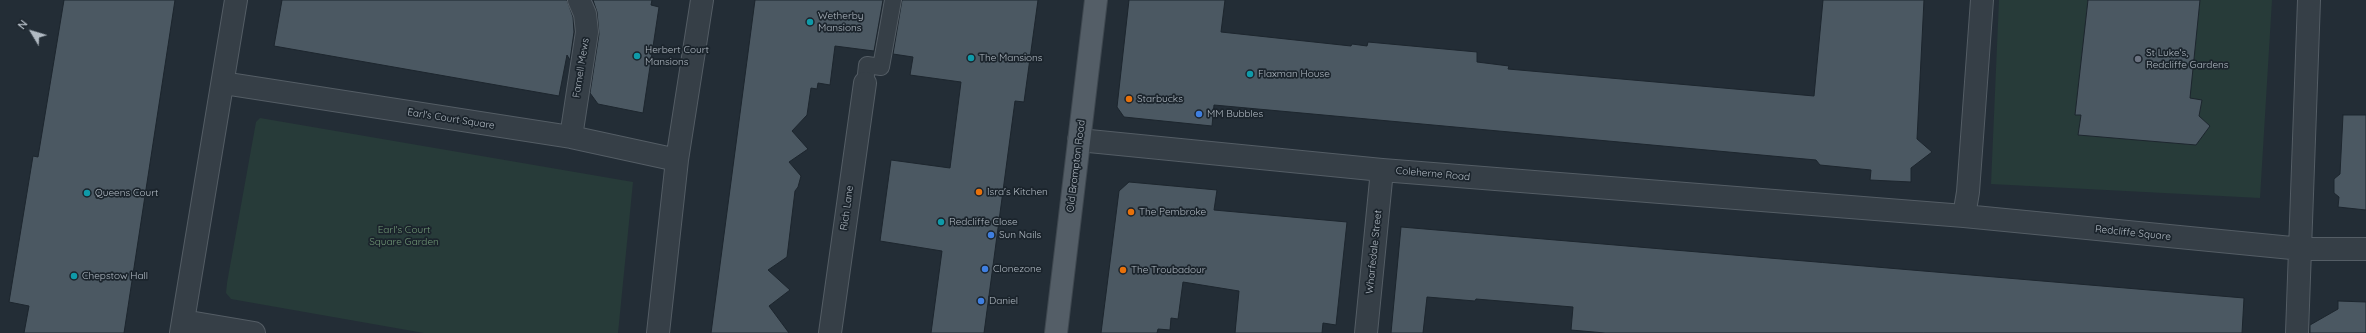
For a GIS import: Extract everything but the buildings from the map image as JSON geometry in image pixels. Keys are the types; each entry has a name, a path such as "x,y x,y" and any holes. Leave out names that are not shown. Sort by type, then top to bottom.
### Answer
{"main road":[{"name":"Old Brompton Road","path":"1056,333 1096,0"}],"street":[{"path":"236,0 182,327 254,333"},
{"name":"Farnell Mews","path":"571,137 587,32 585,14 579,0"},
{"path":"658,333 677,160 702,0"},
{"path":"1964,216 1968,192 1982,0"},
{"path":"2297,333 2302,250 2309,0"},
{"name":"Earl's Court Square","path":"223,83 571,137 677,160"},
{"name":"Rich Lane","path":"830,333 865,83"},
{"name":"Coleherne Road","path":"1079,140 1382,170 1788,203"},
{"name":"Wharfedale Street","path":"1366,333 1382,170"},
{"name":"Redcliffe Square","path":"1788,203 1964,216 2302,250 2366,249"}],"lane":[{"path":"865,83 867,65 881,67 893,0"}],"green space":[{"path":"1999,0 2272,0 2260,198 1991,184"},
{"name":"Earl's Court Square Garden","path":"260,118 633,182 618,333 424,333 231,299 226,293 227,283 256,122"}],"place":[{"name":"Wetherby Mansions","path":"810,22"},
{"name":"Herbert Court Mansions","path":"637,56"},
{"name":"The Mansions","path":"971,58"},
{"name":"St Luke's, Redcliffe Gardens","path":"2138,59"},
{"name":"Flaxman House","path":"1250,74"},
{"name":"Starbucks","path":"1129,99"},
{"name":"MM Bubbles","path":"1199,114"},
{"name":"Isra's Kitchen","path":"979,192"},
{"name":"Queens Court","path":"87,193"},
{"name":"The Pembroke","path":"1131,212"},
{"name":"Redcliffe Close","path":"941,222"},
{"name":"Sun Nails","path":"991,235"},
{"name":"Clonezone","path":"985,269"},
{"name":"The Troubadour","path":"1123,270"},
{"name":"Chepstow Hall","path":"74,276"},
{"name":"Daniel","path":"981,301"}]}
